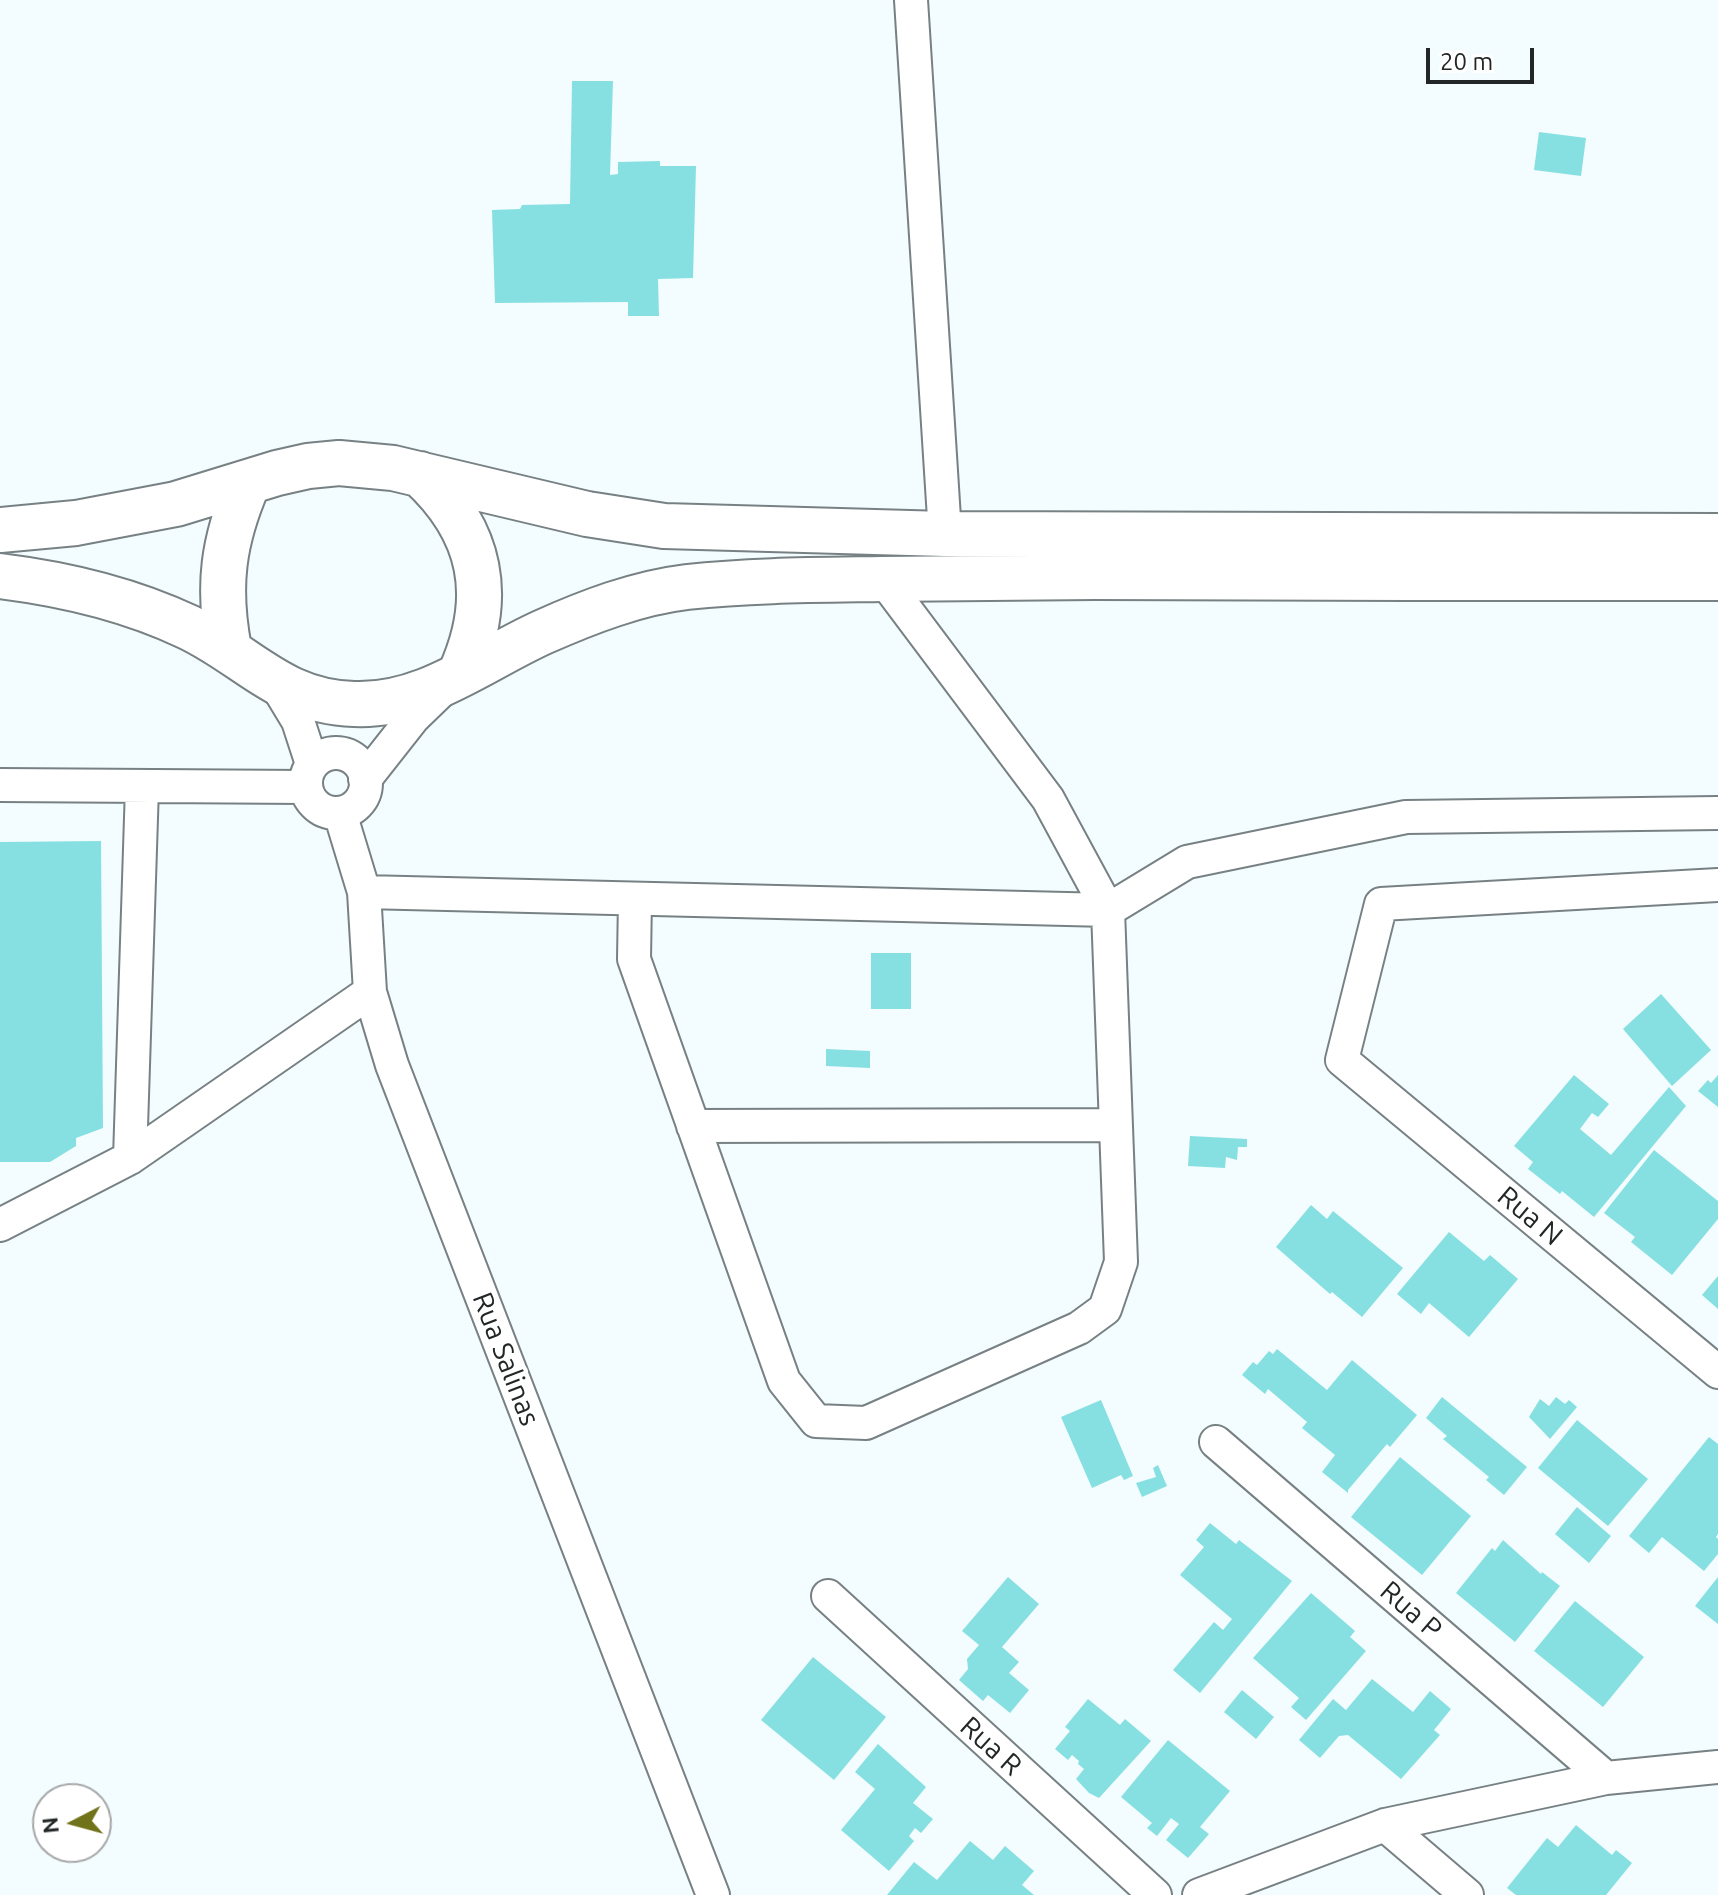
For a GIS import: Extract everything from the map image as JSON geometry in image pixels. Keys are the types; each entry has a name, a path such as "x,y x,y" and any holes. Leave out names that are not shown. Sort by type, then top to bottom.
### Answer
{"main road":[{"path":"0,530 76,523 176,504 308,466 339,463 380,466 587,514 664,526 945,534 1718,536"},
{"path":"420,474 457,515 477,566 480,594 478,621 472,648 460,674"},
{"path":"229,649 223,610 223,570 227,540 248,483"},
{"path":"0,576 46,582 112,598 186,626 229,649 275,683 301,695 329,702 357,704 384,703 437,687 543,632 624,600 678,588 742,581 1718,578"}],"street":[{"path":"911,0 945,534"},
{"path":"635,899 634,959 784,1381 816,1421 866,1423 1079,1328 1105,1309 1121,1262 1108,910 1048,799 883,579"},
{"path":"365,779 413,718 460,674"},
{"path":"275,683 298,721 309,775 310,798 328,812 340,813 360,801 365,790 362,768 354,759 343,754 332,753 321,757 309,775"},
{"path":"0,785 142,787 309,775"},
{"path":"130,1158 142,787"},
{"name":"Rua Salinas","path":"340,813 364,892 370,992 392,1065 713,1895"},
{"path":"364,892 1108,910 1187,862 1406,817 1718,813"},
{"name":"Rua N","path":"1718,885 1381,904 1342,1060 1718,1372"},
{"path":"0,1225 130,1158 370,992"},
{"path":"693,1126 1116,1125"},
{"name":"Rua P","path":"1216,1442 1606,1778"},
{"name":"Rua R","path":"828,1596 1155,1895"},
{"path":"1199,1895 1385,1825 1606,1778 1718,1767"},
{"path":"1385,1825 1467,1895"}],"building":[{"path":"572,81 613,81 610,175 618,174 618,162 660,161 660,166 696,166 693,278 658,279 659,316 628,316 628,302 495,303 492,210 520,209 522,205 570,204"},
{"path":"1539,132 1586,138 1581,176 1534,170"},
{"path":"101,841 103,1128 76,1138 76,1146 50,1162 0,1162 0,842"},
{"path":"871,953 911,953 911,1009 871,1009"},
{"path":"1661,994 1711,1050 1672,1086 1623,1029"},
{"path":"826,1049 870,1051 870,1068 826,1066"},
{"path":"1574,1075 1609,1104 1598,1117 1592,1113 1580,1129 1611,1155 1669,1087 1686,1106 1594,1217 1528,1169 1533,1162 1514,1146"},
{"path":"1718,1075 1718,1107 1698,1091"},
{"path":"1190,1136 1247,1139 1247,1147 1238,1147 1237,1160 1226,1157 1225,1168 1188,1166"},
{"path":"1654,1150 1718,1201 1718,1219 1672,1275 1631,1242 1635,1237 1604,1213"},
{"path":"1311,1205 1327,1219 1333,1211 1403,1268 1362,1317 1276,1247"},
{"path":"1449,1232 1484,1261 1490,1255 1518,1279 1469,1337 1429,1303 1421,1314 1397,1294"},
{"path":"1718,1276 1718,1309 1702,1295"},
{"path":"1277,1349 1327,1390 1352,1360 1417,1415 1390,1447 1387,1444 1348,1493 1322,1472 1335,1455 1302,1428 1307,1422 1268,1389 1265,1394 1242,1375 1253,1362 1257,1365 1269,1351 1273,1354"},
{"path":"1442,1397 1527,1467 1504,1495 1486,1480 1489,1477 1443,1439 1447,1436 1426,1418"},
{"path":"1556,1397 1565,1404 1569,1400 1577,1407 1550,1439 1529,1417 1540,1399 1549,1406"},
{"path":"1101,1400 1133,1476 1124,1480 1121,1475 1092,1488 1061,1417"},
{"path":"1577,1420 1648,1479 1608,1526 1538,1468"},
{"path":"1709,1437 1718,1444 1718,1554 1704,1571 1662,1537 1649,1553 1629,1536"},
{"path":"1400,1457 1471,1516 1422,1575 1351,1517"},
{"path":"1158,1465 1167,1486 1142,1497 1136,1483 1156,1477 1153,1468"},
{"path":"1577,1507 1611,1536 1589,1563 1555,1534"},
{"path":"1210,1523 1236,1544 1239,1540 1292,1581 1200,1693 1173,1670 1214,1622 1223,1630 1232,1619 1180,1575 1204,1547 1196,1540"},
{"path":"1503,1540 1541,1574 1560,1586 1515,1642 1456,1593 1492,1548 1495,1551"},
{"path":"1008,1577 1039,1604 1002,1647 1019,1662 1009,1673 1029,1690 1010,1713 988,1695 983,1701 959,1680 968,1669 967,1659 979,1645 962,1631"},
{"path":"1718,1577 1718,1624 1695,1606"},
{"path":"1311,1593 1355,1631 1350,1637 1366,1651 1306,1720 1291,1707 1299,1698 1253,1658"},
{"path":"1575,1601 1644,1657 1603,1707 1534,1651"},
{"path":"813,1657 886,1717 834,1780 761,1720"},
{"path":"1372,1679 1413,1712 1430,1691 1451,1709 1434,1730 1440,1735 1401,1779 1348,1735 1339,1736 1320,1758 1299,1740 1333,1699 1346,1710"},
{"path":"1242,1690 1274,1717 1256,1739 1224,1712"},
{"path":"1088,1699 1120,1725 1125,1719 1151,1741 1099,1798 1089,1793 1076,1779 1084,1769 1078,1764 1079,1761 1072,1755 1068,1760 1055,1749 1070,1731 1065,1727"},
{"path":"1168,1740 1230,1791 1200,1827 1209,1834 1188,1858 1166,1840 1179,1824 1171,1818 1157,1836 1147,1828 1152,1823 1121,1797"},
{"path":"878,1744 926,1787 913,1803 933,1819 921,1833 915,1828 909,1836 914,1841 889,1871 841,1830 875,1789 855,1772"},
{"path":"1576,1825 1612,1855 1616,1850 1632,1863 1606,1895 1516,1895 1507,1888 1547,1838 1558,1847"},
{"path":"970,1841 993,1860 1005,1846 1034,1871 1022,1885 1034,1895 887,1895 914,1862 937,1880"}]}
